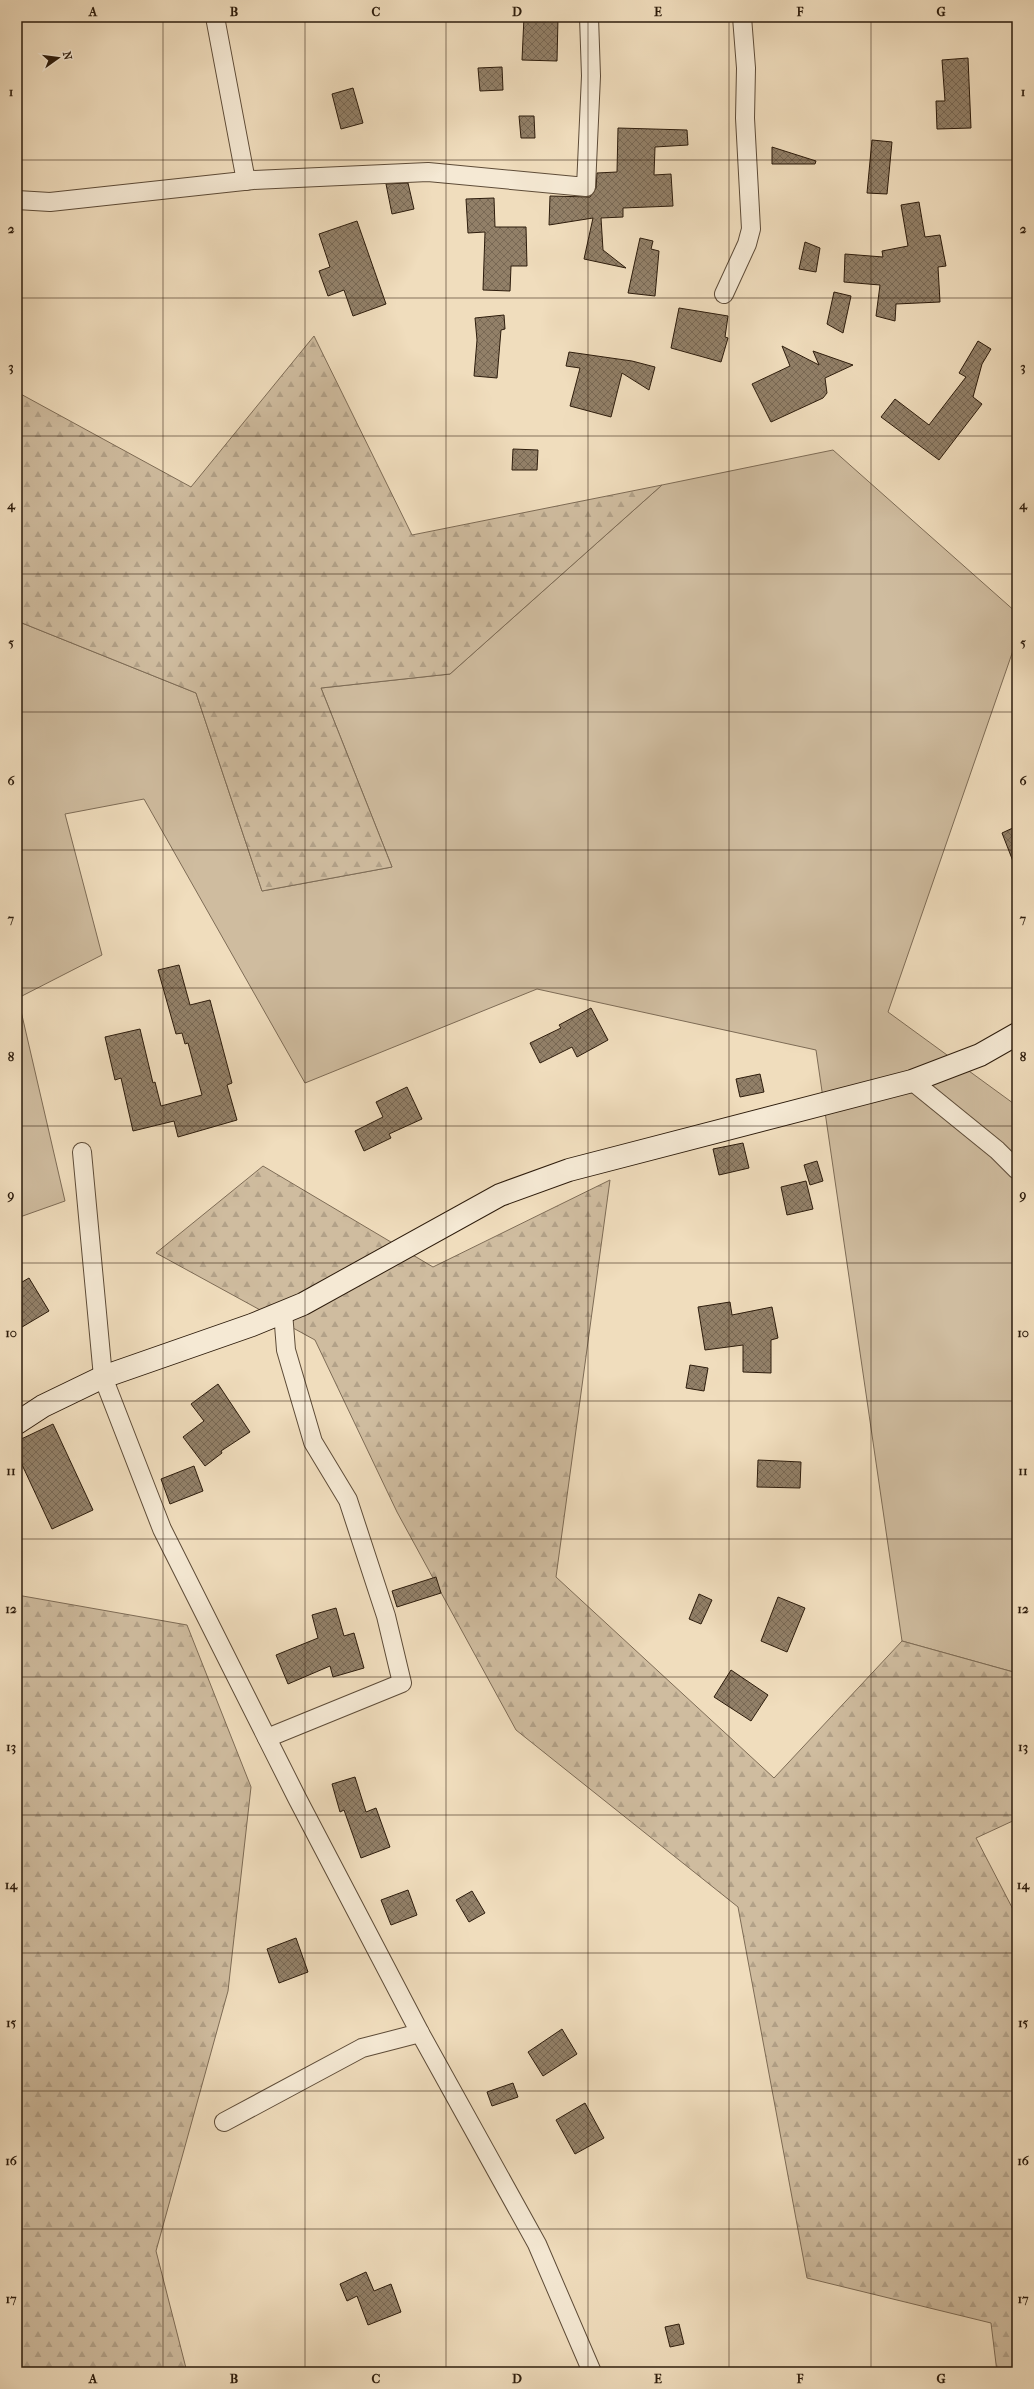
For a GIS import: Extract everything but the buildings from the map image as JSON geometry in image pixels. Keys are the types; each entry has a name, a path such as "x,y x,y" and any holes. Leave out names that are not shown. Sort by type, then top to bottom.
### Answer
{"street":[{"path":"215,17 246,181"},
{"path":"17,200 50,202 246,181 428,172 586,187 591,76 589,17"},
{"path":"724,294 747,244 751,229 745,118 746,68 742,17"},
{"path":"17,1423 43,1406 103,1377 252,1325 303,1304 500,1196 569,1170 912,1081 980,1055 1017,1034"},
{"path":"912,1081 997,1150 1017,1170"},
{"path":"82,1152 103,1377 162,1529 267,1738 420,2032 537,2244 592,2372"},
{"path":"267,1738 402,1683 386,1616 348,1500 313,1442 286,1350 282,1312"},
{"path":"224,2122 362,2048 420,2032"}],"green space":[{"path":"314,336 412,535 662,485 450,674 321,688 392,867 262,891 196,693 17,621 17,392 191,487"},
{"path":"833,450 1017,613 1017,639 888,1012 1017,1106 1017,1673 902,1641 816,1050 537,989 305,1083 144,799 65,814 102,955 18,998 65,1201 17,1218 17,621 196,693 262,891 392,867 321,688 450,674 662,485"},
{"path":"263,1166 433,1267 610,1180 556,1577 774,1778 902,1641 1017,1673 1017,1819 976,1838 1017,1917 1017,2372 997,2372 991,2323 807,2278 738,1907 516,1730 397,1512 315,1340 156,1253"},
{"path":"17,1595 187,1625 251,1787 228,1991 156,2251 187,2372 17,2372"}]}
